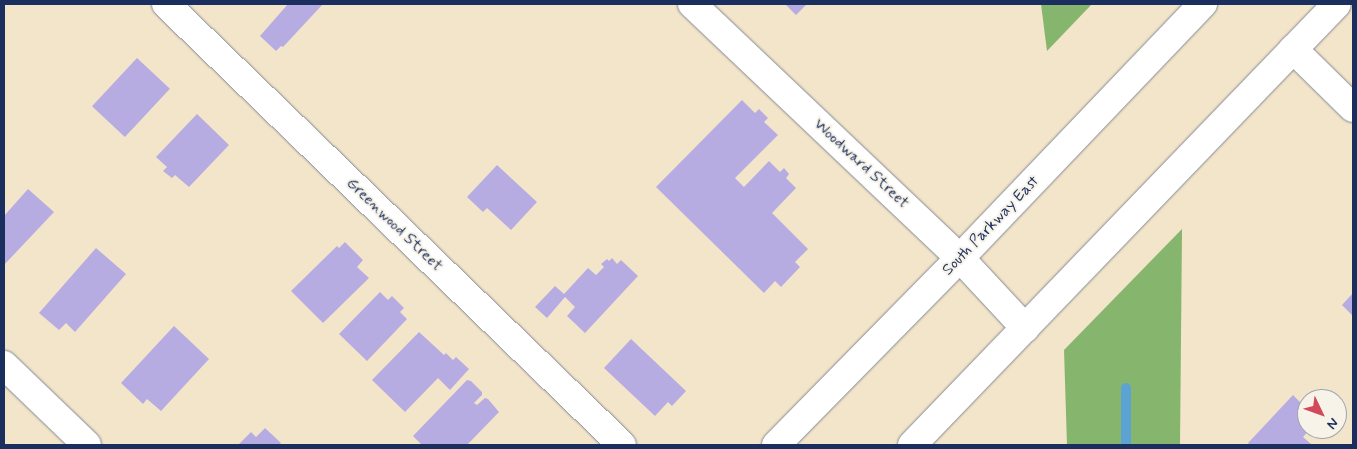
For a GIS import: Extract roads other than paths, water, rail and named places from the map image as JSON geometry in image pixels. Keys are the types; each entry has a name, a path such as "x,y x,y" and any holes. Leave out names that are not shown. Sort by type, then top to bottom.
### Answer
{"street":[{"name":"Greenwood Street","path":"166,4 622,445"},
{"name":"Woodward Street","path":"692,4 960,258 1025,328"},
{"name":"South Parkway East","path":"776,445 960,258 1203,4"},
{"path":"912,445 1337,4"},
{"path":"1293,49 1353,108"},
{"path":"4,365 87,445"}],"waterway":[{"path":"1126,388 1126,445"}]}
